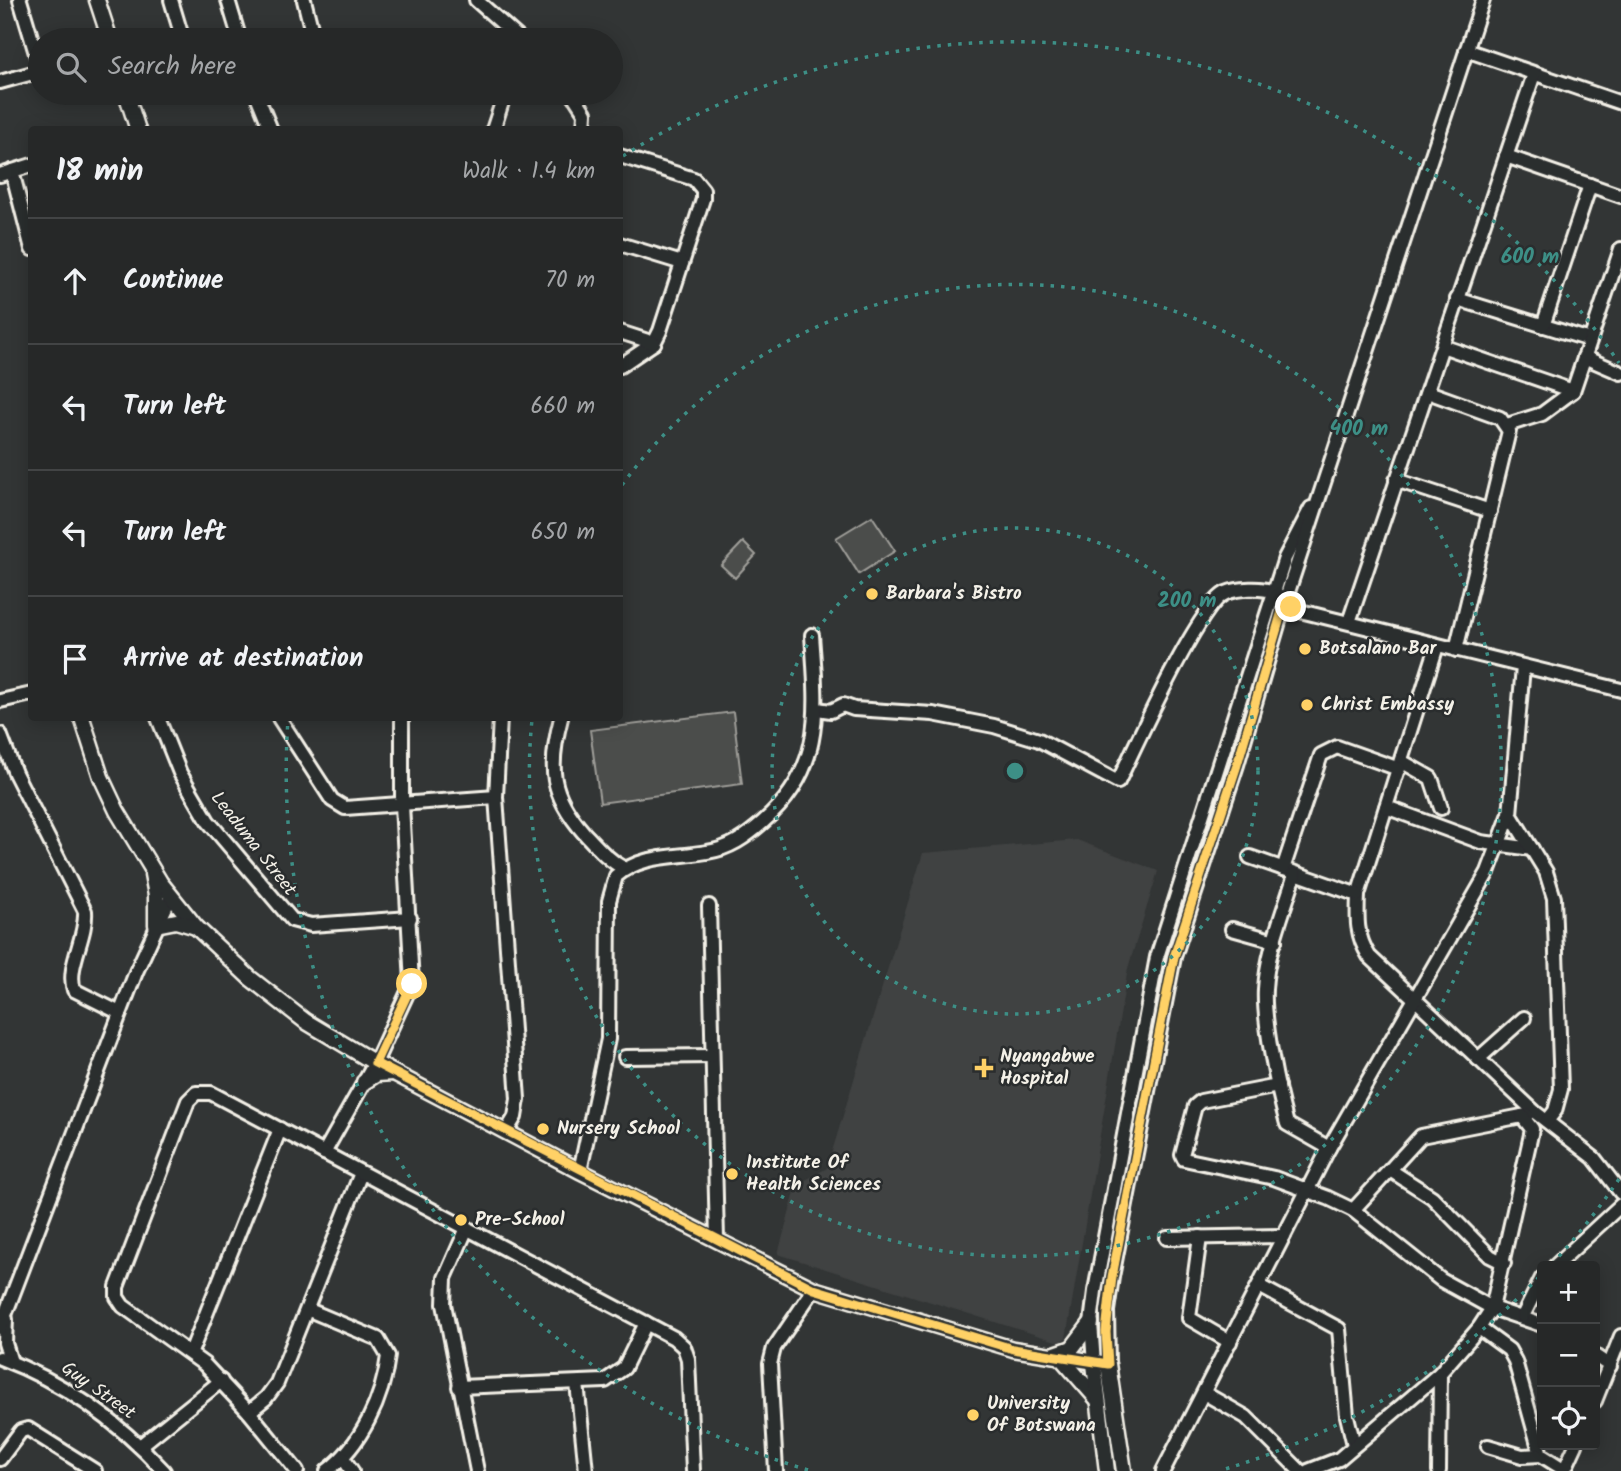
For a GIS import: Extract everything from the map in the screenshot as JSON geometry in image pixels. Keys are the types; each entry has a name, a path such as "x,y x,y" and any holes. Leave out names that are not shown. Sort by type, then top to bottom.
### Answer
{"main road":[{"path":"97,0 106,28"},
{"path":"130,105 137,126"},
{"path":"83,721 102,777 150,866 196,927 276,1000 375,1063 580,1171 814,1289 923,1323 1047,1356 1101,1364"},
{"path":"150,866 156,895 156,925 176,921 196,927"},
{"path":"364,1082 377,1074 395,1073"},
{"path":"1047,1356 1073,1348 1091,1323"},
{"path":"1062,1359 1100,1402"},
{"path":"1101,1364 1100,1402 1107,1471"},
{"path":"1101,1364 1124,1471"}],"street":[{"path":"20,0 28,28"},
{"path":"171,0 179,28"},
{"path":"228,0 236,28"},
{"path":"304,0 311,28"},
{"path":"476,0 508,28"},
{"path":"1101,1364 1112,1277 1174,957 1237,765 1280,597 1285,558 1319,496 1483,0"},
{"path":"1466,50 1621,103"},
{"path":"0,82 28,73"},
{"path":"1349,622 1396,480 1445,347 1457,299 1534,74"},
{"path":"261,105 269,126"},
{"path":"494,126 501,105"},
{"path":"580,105 585,113 584,126"},
{"path":"1506,156 1621,196"},
{"path":"623,157 694,179 703,190 703,199 654,343 623,364"},
{"path":"28,166 6,173 28,236"},
{"path":"1543,326 1590,185"},
{"path":"623,245 682,263"},
{"path":"1507,425 1542,414 1573,391 1621,249"},
{"path":"1457,299 1590,340"},
{"path":"623,333 654,343"},
{"path":"1445,347 1573,391"},
{"path":"1584,357 1621,373"},
{"path":"1428,392 1500,418 1507,425 1510,437 1456,650"},
{"path":"1396,480 1490,511"},
{"path":"817,709 831,710 843,705 854,709 904,710 994,726 1039,740 1118,782 1163,691 1215,600 1235,590 1266,590 1300,611 1621,690"},
{"path":"1101,1364 1091,1323 1157,957 1280,597"},
{"path":"580,1171 608,1039 611,887 616,877 625,869 645,859 721,849 757,827 784,800 804,770 813,740 817,709 812,635 814,676"},
{"path":"1437,646 1358,895 1356,930 1360,942 1369,956 1478,1059 1542,1117 1594,1158 1621,1193"},
{"path":"1163,1471 1329,1148 1460,924 1499,846 1510,814 1523,667"},
{"path":"0,701 28,695"},
{"name":"Leaduma Street","path":"159,721 180,773 208,821 292,920 311,925 410,918"},
{"path":"281,721 298,751 337,805 353,809 496,797"},
{"path":"324,1153 375,1063 412,984 402,805 402,721"},
{"path":"500,721 496,797 518,1100 515,1117 506,1132"},
{"path":"561,721 554,774 560,802 604,855 625,869"},
{"path":"0,734 3,754 85,911 85,929 73,976 74,990 120,1013"},
{"path":"1329,1148 1287,1124 1278,1086 1265,991 1289,871 1321,755 1337,747 1400,765 1431,778 1441,808"},
{"path":"1386,807 1481,842 1532,849"},
{"path":"1353,1210 1420,1136 1522,1116 1542,1117 1555,1111 1561,1088 1554,898 1546,872 1510,814"},
{"path":"1250,857 1358,895"},
{"path":"0,1328 120,1013 156,925 171,896"},
{"path":"709,906 717,1240"},
{"path":"1232,929 1275,940"},
{"path":"1478,1059 1524,1018"},
{"path":"625,1057 712,1056"},
{"path":"1278,1086 1201,1101 1195,1106 1182,1155 1189,1162 1257,1174 1353,1210 1441,1280 1492,1308 1523,1316 1540,1324"},
{"path":"297,1471 221,1381 191,1352 123,1306 116,1292 188,1101 196,1093 211,1093 646,1323 684,1347 688,1359 693,1471"},
{"path":"1316,1470 1339,1459 1440,1373 1479,1328 1492,1308 1531,1139 1532,1129 1522,1116"},
{"path":"191,1352 280,1129"},
{"path":"1390,1170 1433,1197 1490,1256 1504,1263"},
{"path":"249,1412 277,1383 309,1310 361,1173"},
{"path":"1560,1261 1621,1205"},
{"path":"467,1228 443,1289 459,1387 477,1471"},
{"path":"1167,1238 1284,1236"},
{"path":"1200,1237 1189,1318 1230,1342"},
{"path":"1259,1286 1339,1329 1347,1416 1354,1445"},
{"path":"1523,1316 1537,1288"},
{"path":"776,1471 771,1364 774,1348 814,1289"},
{"path":"309,1310 378,1339 386,1349 387,1364 373,1410 343,1458 327,1471"},
{"path":"6,1360 7,1312"},
{"path":"459,1387 605,1381 624,1368 646,1323"},
{"path":"1479,1328 1509,1350 1515,1361 1541,1455"},
{"path":"1600,1389 1621,1336"},
{"path":"1600,1359 1610,1366"},
{"name":"Guy Street","path":"6,1360 56,1382 140,1446 164,1471"},
{"path":"1439,1471 1440,1373"},
{"path":"140,1446 221,1381"},
{"path":"577,1383 586,1471"},
{"path":"1204,1393 1246,1417 1300,1471"},
{"path":"0,1459 21,1431 29,1429 95,1471"},
{"path":"1488,1446 1522,1456 1541,1455 1564,1470 1574,1450"},
{"path":"343,1458 352,1471"}],"shaded area":[{"path":"872,516 895,551 859,574 836,538"},
{"path":"743,542 756,555 735,578 721,565"},
{"path":"733,712 742,784 600,803 590,730"},
{"name":"Nyangabwe Hospital","path":"1077,840 1158,871 1128,968 1066,1338 1059,1342 778,1254 797,1185 827,1168 923,853"}],"place":[{"name":"Barbara's Bistro","path":"872,594"},
{"name":"Botsalano Bar","path":"1305,649"},
{"name":"Christ Embassy","path":"1307,705"},
{"name":"Nyangabwe Hospital","path":"984,1068"},
{"name":"Nursery School","path":"543,1129"},
{"name":"Institute Of Health Sciences","path":"732,1174"},
{"name":"Pre-School","path":"461,1220"},
{"name":"University Of Botswana","path":"973,1415"}],"route":[{"path":"412,984 375,1063 580,1171 814,1289 1013,1349 1062,1359 1108,1364 1106,1332 1112,1277 1174,957 1237,765 1285,601 1291,607"}]}
